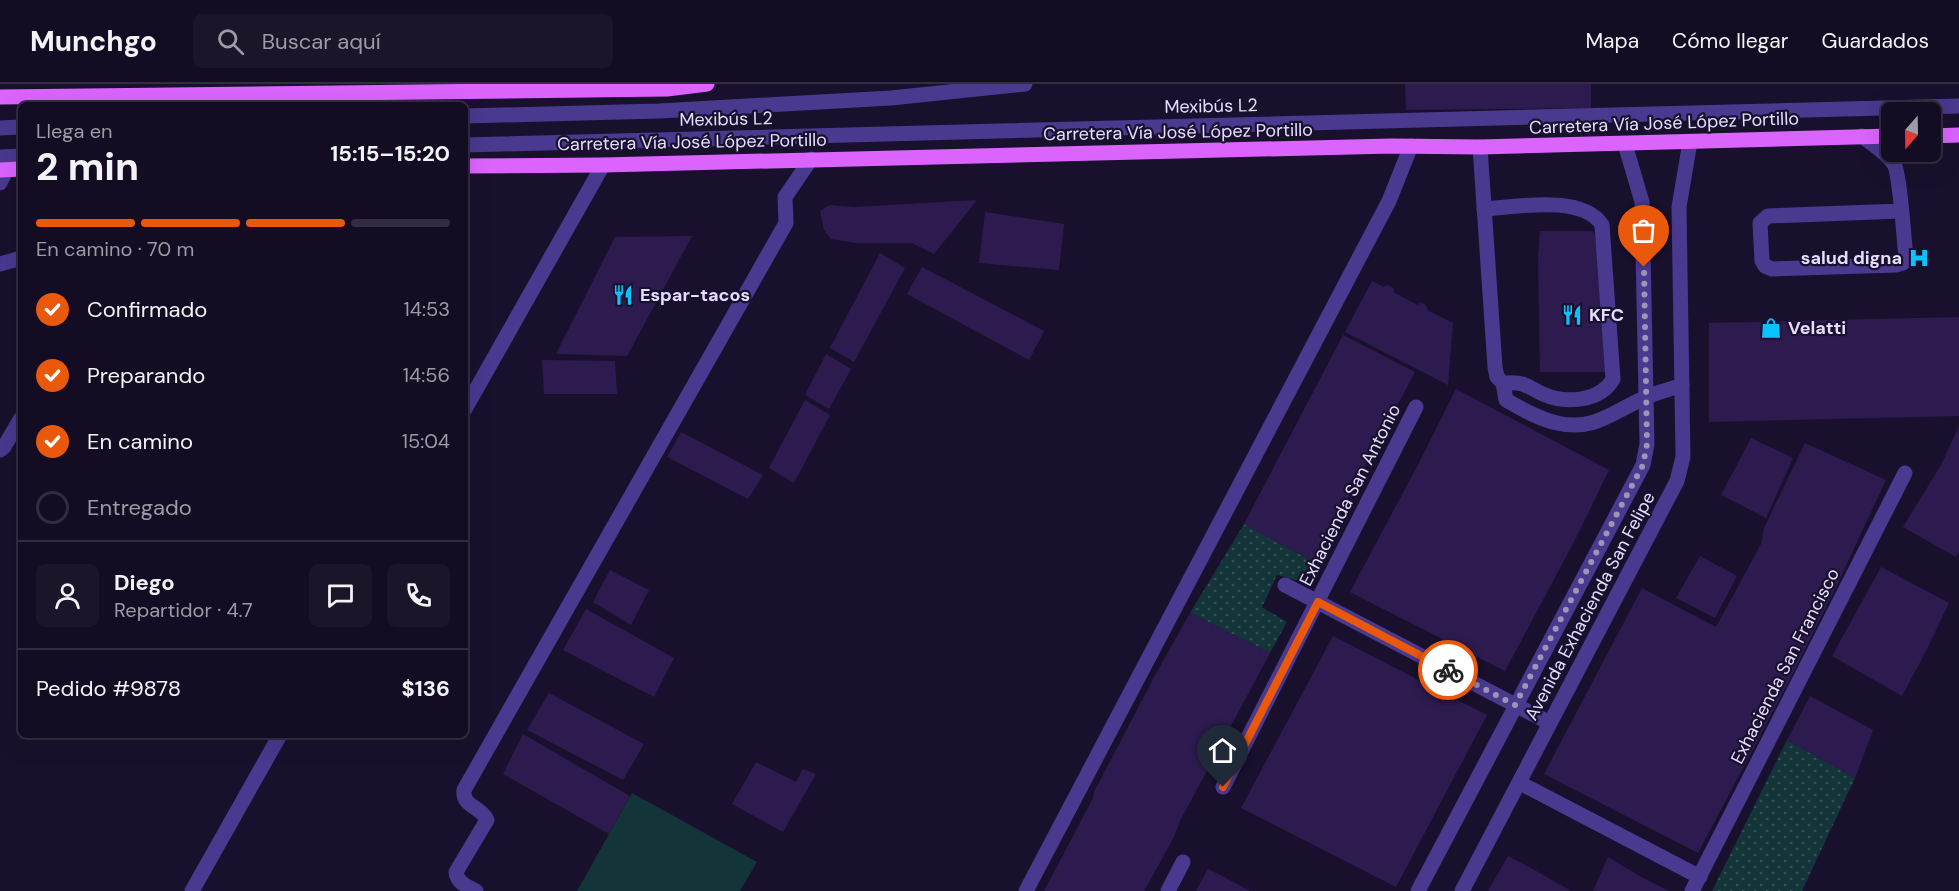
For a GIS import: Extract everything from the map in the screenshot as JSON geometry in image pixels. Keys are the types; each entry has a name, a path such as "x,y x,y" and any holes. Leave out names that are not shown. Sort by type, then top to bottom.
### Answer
{"main road":[{"path":"0,97 667,89 707,84"},
{"path":"1941,136 1959,135"},
{"name":"Carretera Vía José López Portillo","path":"468,166 1126,154 1411,146 1625,144 1881,136"}],"street":[{"name":"Mexibús L2","path":"468,116 659,111 891,98 1025,84"},
{"name":"Mexibús L2","path":"468,145 1959,106"},
{"path":"0,128 18,127"},
{"path":"1862,136 1887,154 1896,167 1901,211 1906,257 1903,263 1772,269 1765,266 1762,261 1761,223 1768,216 1901,211"},
{"name":"Avenida Exhacienda San Felipe","path":"1462,891 1677,481 1683,457 1679,207 1690,142"},
{"name":"Avenida Exhacienda San Felipe","path":"1418,891 1643,465 1647,444 1647,397 1642,202 1625,144"},
{"path":"1026,891 1389,201 1411,146"},
{"path":"1480,147 1495,367 1497,377 1503,383 1506,400 1557,423 1574,425 1597,423 1647,397 1682,385"},
{"path":"6,169 18,159"},
{"path":"476,891 460,882 456,877 456,872 487,820 485,815 465,801 464,790 786,223 785,197 811,159"},
{"path":"468,404 603,165"},
{"path":"1484,209 1556,205 1576,207 1591,214 1602,225 1613,379 1610,385 1602,392 1566,401 1544,395 1521,383 1503,383"},
{"path":"0,264 18,259"},
{"name":"Exhacienda San Antonio","path":"1223,787 1416,406"},
{"path":"0,450 18,423"},
{"name":"Exhacienda San Francisco","path":"1692,891 1905,473"},
{"name":"Exhacienda San Antonio","path":"1285,585 1550,723"},
{"path":"192,891 278,738"},
{"path":"1520,783 1700,877"},
{"path":"1168,891 1183,862"}],"green space":[{"path":"1244,524 1316,563 1302,582 1277,575 1262,607 1287,622 1270,653 1190,613"},
{"path":"1787,740 1855,778 1802,891 1712,891"},
{"path":"632,793 757,862 740,891 577,891"}],"building":[{"path":"1405,84 1591,84 1591,108 1406,110"},
{"path":"977,200 934,254 912,243 855,243 831,239 824,230 820,211 830,205 854,207"},
{"path":"985,212 1064,224 1059,270 979,263"},
{"name":"KFC","path":"1540,231 1593,231 1600,244 1610,372 1540,372 1538,258"},
{"name":"Espar-tacos","path":"692,236 627,356 556,354 615,237"},
{"path":"880,253 905,268 854,362 830,348"},
{"path":"922,267 1044,331 1029,360 907,294"},
{"path":"1372,281 1384,287 1390,286 1394,289 1393,292 1418,305 1424,304 1427,310 1453,323 1448,385 1345,332"},
{"path":"1959,317 1959,416 1709,422 1709,323"},
{"path":"1343,335 1415,372 1316,563 1244,524"},
{"path":"826,354 851,369 829,409 805,395"},
{"path":"542,360 615,361 617,394 544,394"},
{"path":"1456,389 1609,470 1576,538 1505,671 1350,592"},
{"path":"805,400 830,415 794,483 769,468"},
{"path":"1959,426 1959,551 1956,557 1903,527 1941,465"},
{"path":"681,432 763,475 748,499 667,457"},
{"path":"1751,438 1793,458 1766,518 1721,495"},
{"path":"1805,443 1886,480 1787,685 1698,853 1544,774 1642,588 1716,627 1761,544 1764,528"},
{"path":"1700,556 1737,576 1715,618 1676,598"},
{"path":"1881,567 1949,603 1902,696 1832,656"},
{"path":"610,570 649,590 631,625 593,602"},
{"path":"586,609 674,658 654,697 563,650"},
{"path":"1190,613 1270,653 1180,821 1173,839 1144,891 1044,891 1153,679"},
{"path":"1333,636 1487,715 1396,887 1241,808"},
{"path":"549,693 644,744 623,780 527,730"},
{"path":"1810,696 1873,730 1855,778 1787,740"},
{"path":"523,734 630,796 609,834 503,774"},
{"path":"756,762 796,782 803,769 816,774 783,832 732,804"},
{"path":"1508,856 1538,872 1571,891 1488,891"},
{"path":"1608,857 1643,878 1669,891 1593,891"},
{"path":"1208,869 1224,877 1250,891 1196,891"}],"way so far":[{"path":"1448,670 1515,705 1643,465 1647,444 1644,267"}],"place":[{"name":"salud digna","path":"1919,258"},
{"name":"Espar-tacos","path":"623,295"},
{"name":"KFC","path":"1572,315"},
{"name":"Velatti","path":"1771,328"}],"route":[{"path":"1223,787 1318,602 1448,670"}]}
